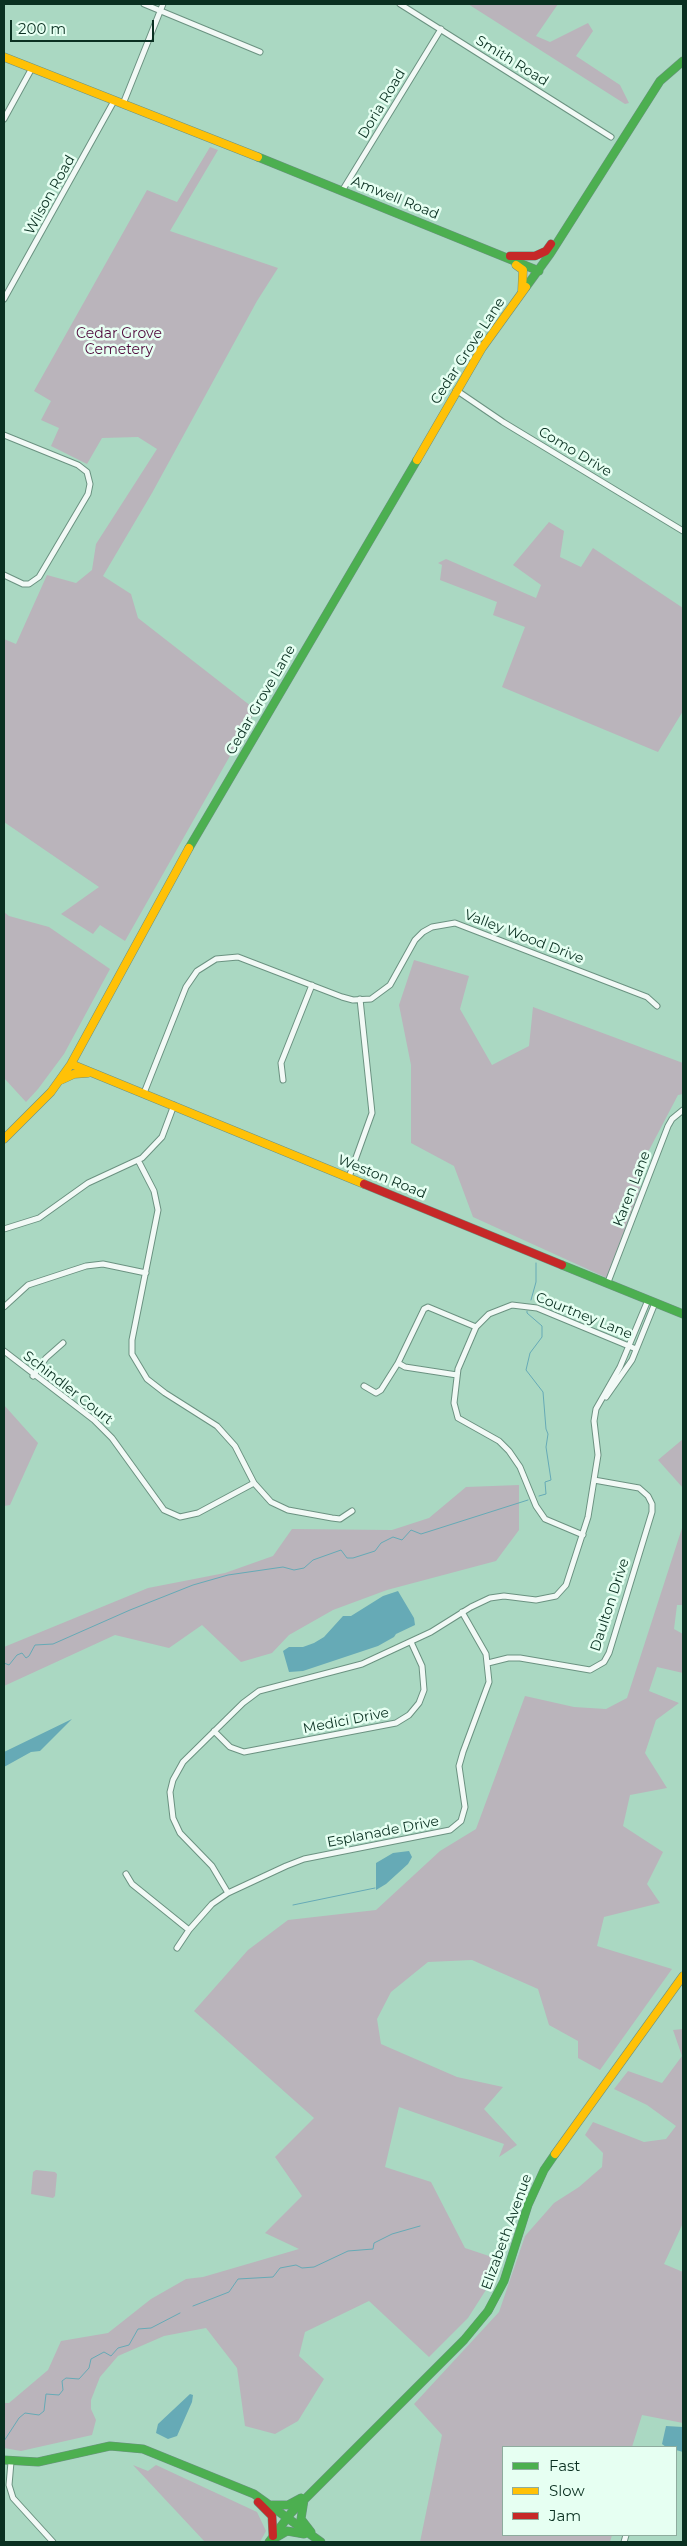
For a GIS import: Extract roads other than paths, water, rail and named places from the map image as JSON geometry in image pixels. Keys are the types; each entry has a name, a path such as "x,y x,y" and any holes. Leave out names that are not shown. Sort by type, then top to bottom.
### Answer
{"main road":[{"name":"Amwell Road","path":"4,57 538,271"},
{"path":"538,271 660,81 683,61"},
{"path":"504,256 535,256 546,251 569,219 574,216"},
{"path":"491,251 494,256 521,267 523,270 522,293"},
{"name":"Cedar Grove Lane","path":"4,1139 57,1082 71,1064 170,880 456,390 482,348 538,271"},
{"name":"Weston Road","path":"71,1064 683,1314"},
{"path":"57,1082 74,1074 95,1074"},
{"name":"Elizabeth Avenue","path":"271,2540 287,2518 305,2499 464,2340 484,2317 504,2281 528,2204 544,2170 683,1976"},
{"path":"7,2461 38,2462 100,2447 128,2446 152,2452 254,2494 322,2542"},
{"path":"254,2494 256,2501 266,2508 272,2516 271,2540"},
{"path":"272,2505 288,2505 300,2498 305,2499 301,2514 302,2522 307,2529 321,2537 322,2542"},
{"path":"271,2540 283,2532 310,2535"}],"street":[{"path":"144,4 260,52"},
{"path":"123,104 163,4"},
{"name":"Smith Road","path":"400,4 611,137"},
{"name":"Doria Road","path":"342,191 440,29"},
{"path":"4,119 32,68"},
{"name":"Wilson Road","path":"4,299 114,101"},
{"name":"Como Drive","path":"456,390 503,422 683,531"},
{"path":"4,435 78,465 87,472 90,484 88,494 39,578 29,584 23,584 4,575"},
{"name":"Valley Wood Drive","path":"360,999 371,999 390,985 415,940 423,932 432,927 455,923 647,997 658,1006"},
{"path":"144,1093 186,987 197,971 216,959 238,957 342,997 360,999 372,1113 349,1177"},
{"path":"283,1080 281,1063 312,985"},
{"path":"4,1228 39,1218 88,1183 138,1160 156,1145 174,1105"},
{"name":"Karen Lane","path":"608,1282 668,1126 672,1119 683,1110"},
{"path":"138,1160 154,1191 158,1210 132,1340 132,1354 148,1379 165,1393 217,1426 235,1446 254,1483 271,1502 288,1510 340,1519 352,1511"},
{"path":"4,1307 28,1286 86,1266 103,1264 146,1273"},
{"path":"228,1894 212,1866 180,1833 173,1818 170,1804 172,1780 183,1762 259,1691 344,1670 411,1642 490,1598 504,1596 536,1600 556,1596 566,1585 583,1535 598,1455 594,1421 596,1409 615,1377 628,1346 651,1301"},
{"path":"596,1409 626,1371 636,1349 651,1301"},
{"name":"Courtney Lane","path":"583,1535 545,1519 536,1506 520,1467 509,1451 499,1441 458,1418 454,1403 457,1375 465,1349 476,1327 496,1310 512,1305 528,1305 636,1349"},
{"path":"364,1386 376,1393 381,1390 398,1363 424,1309 428,1307 476,1327"},
{"path":"33,1376 46,1358 63,1343"},
{"name":"Schindler Court","path":"4,1351 33,1376 94,1420 112,1438 158,1504 172,1514 180,1516 198,1513 254,1483"},
{"path":"398,1363 405,1367 457,1375"},
{"name":"Daulton Drive","path":"488,1663 508,1658 520,1658 590,1670 597,1668 609,1653 652,1512 652,1504 648,1496 639,1488 594,1480"},
{"name":"Esplanade Drive","path":"177,1948 206,1909 228,1894 304,1859 450,1830 461,1821 465,1808 460,1766 462,1752 489,1682 488,1663 481,1644 462,1612"},
{"name":"Medici Drive","path":"214,1731 230,1747 244,1752 396,1723 409,1716 419,1703 424,1690 422,1666 411,1642"},
{"path":"126,1874 132,1884 189,1930"},
{"path":"7,2461 9,2488 12,2498 53,2542"}],"water":[{"path":"398,1591 414,1618 415,1625 396,1634 378,1646 303,1671 289,1672 283,1651 289,1647 303,1647 314,1643 324,1637 343,1616 351,1616 383,1596"},
{"path":"72,1719 40,1751 31,1752 4,1767 4,1752"},
{"path":"409,1851 412,1857 408,1864 386,1884 376,1890 376,1863 393,1853"},
{"path":"190,2394 193,2395 192,2402 177,2436 168,2439 156,2433 158,2424"},
{"path":"666,2426 683,2427 683,2452 677,2450 677,2446 665,2446 662,2444"}],"waterway":[{"path":"531,1300 536,1282 536,1263"},
{"path":"527,1311 542,1326 542,1337 530,1353 526,1370 543,1392 548,1434 546,1447 551,1480 545,1482 546,1494 539,1496"},
{"path":"4,1663 9,1665 17,1655 22,1653 26,1658 35,1645 53,1644 193,1585 228,1575 283,1567 294,1570 304,1568 313,1560 341,1550 347,1558 353,1558 375,1551 381,1543 393,1537 402,1540 411,1530 421,1534 528,1500"},
{"path":"293,1905 375,1888"},
{"path":"193,2306 229,2292 238,2279 273,2277 280,2268 296,2265 302,2268 314,2267 348,2251 373,2249 374,2243 392,2234 420,2226"},
{"path":"4,2441 19,2418 25,2413 39,2415 44,2411 46,2394 59,2395 63,2390 62,2381 66,2378 79,2379 89,2368 91,2359 104,2352 111,2356 118,2348 129,2345 138,2329 151,2328 180,2313"}],"park label":[{"name":"Cedar Grove Cemetery","path":"119,342"}]}
